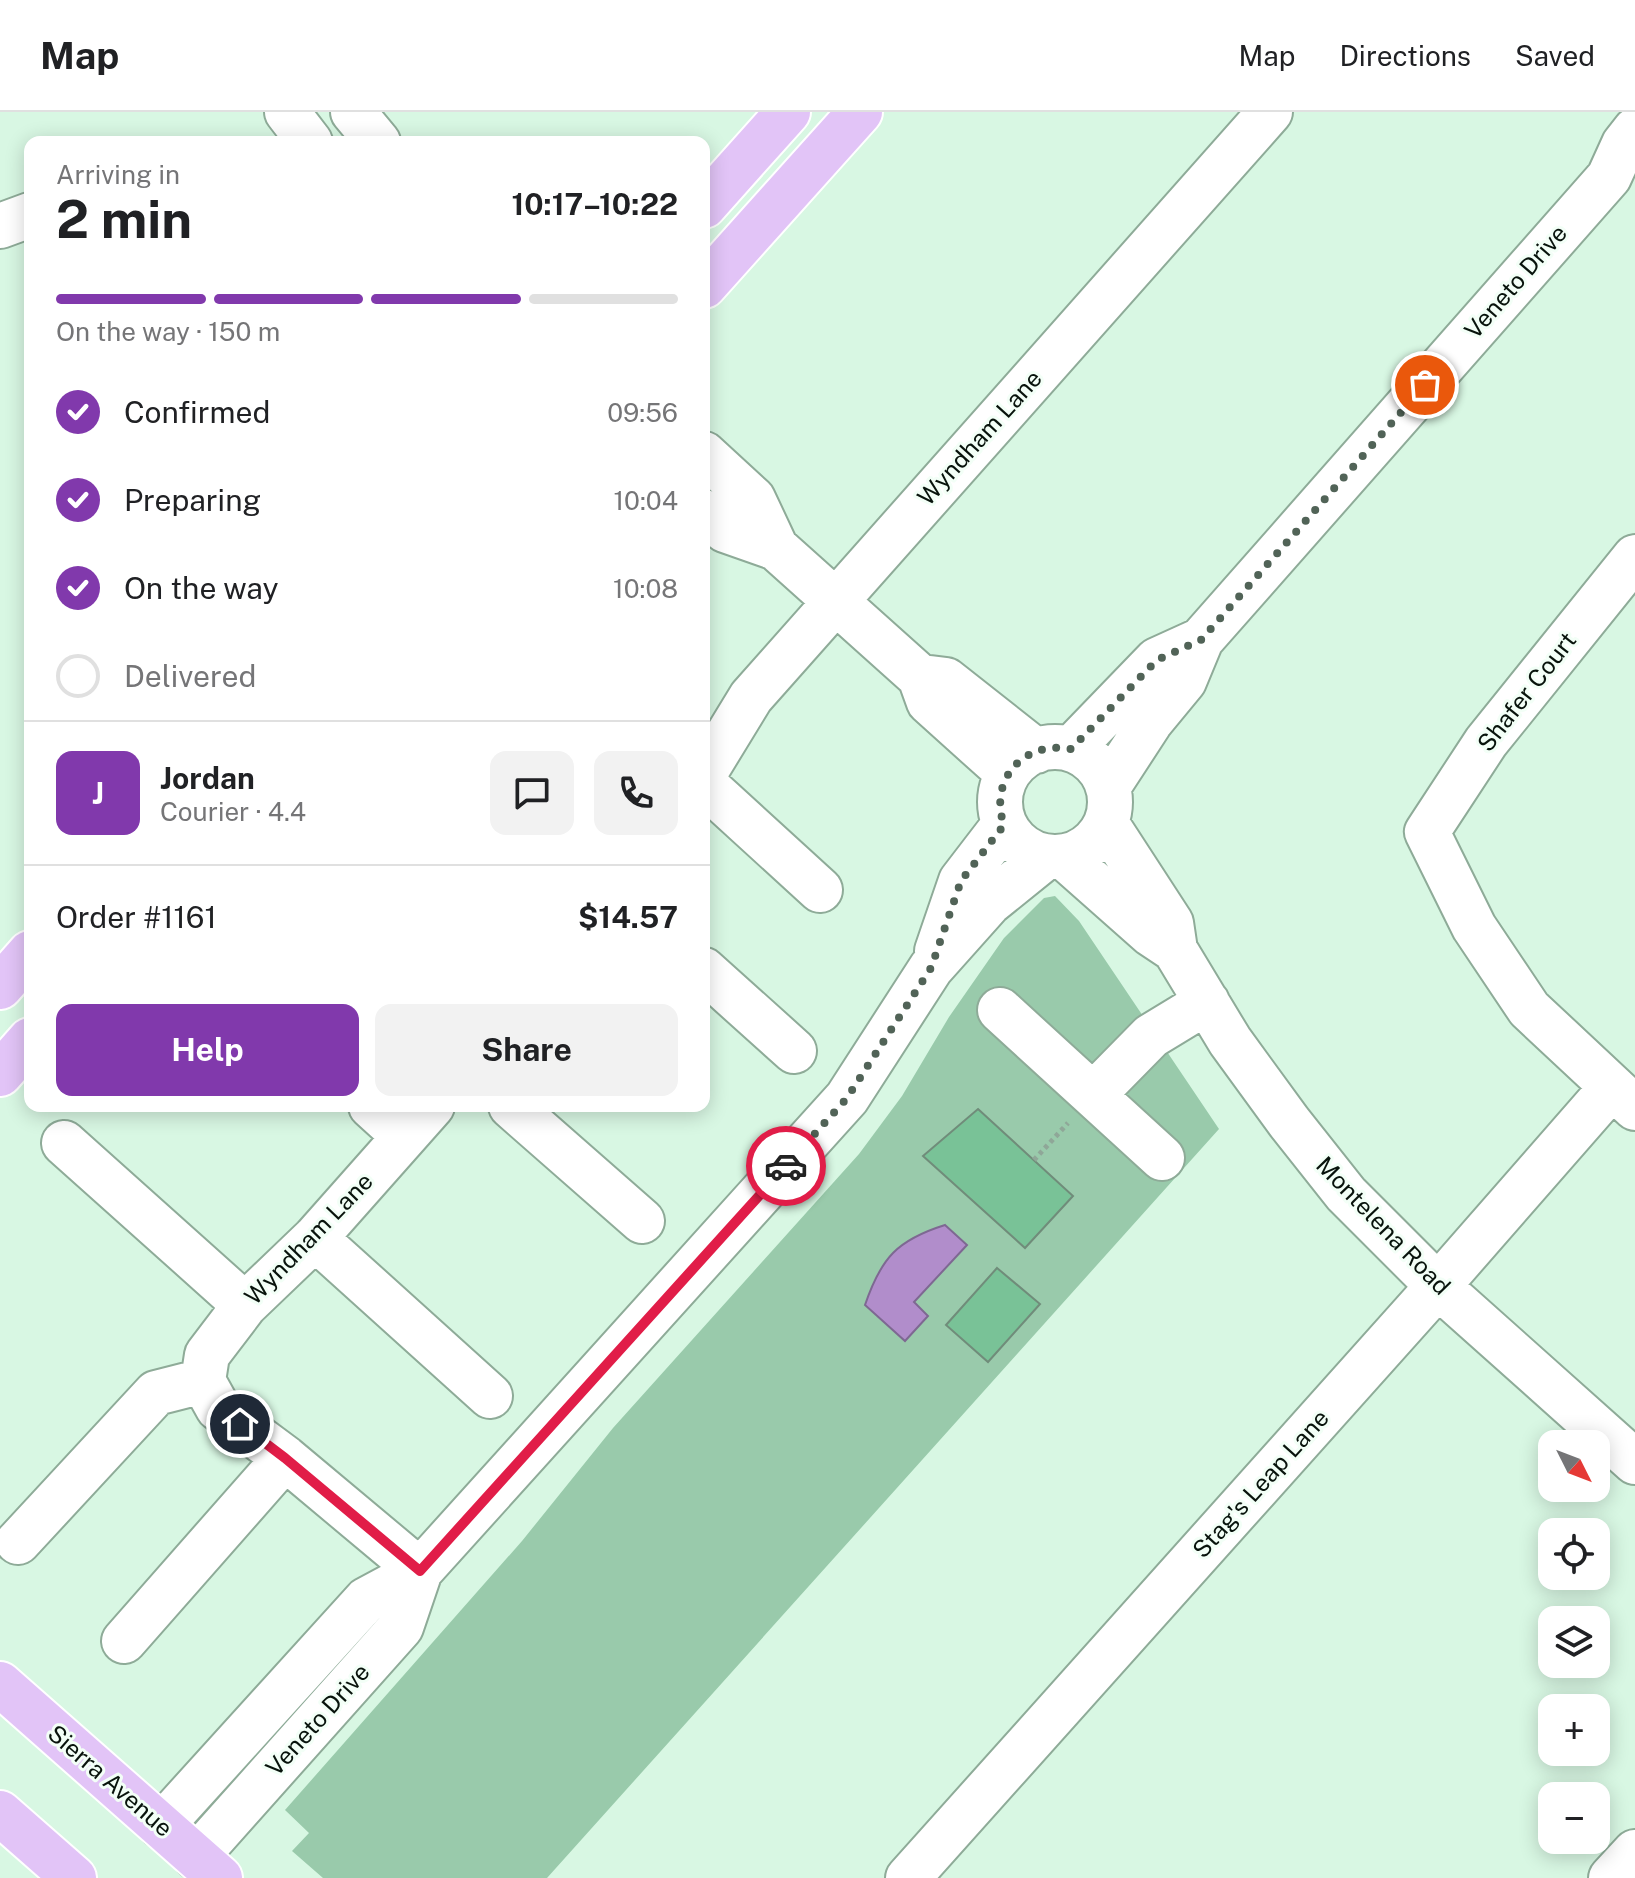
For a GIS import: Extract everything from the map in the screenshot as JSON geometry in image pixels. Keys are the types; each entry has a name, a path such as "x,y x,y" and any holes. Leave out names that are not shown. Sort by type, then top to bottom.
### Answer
{"main road":[{"path":"710,199 788,112"},
{"path":"710,279 860,112"},
{"path":"0,987 24,960"},
{"path":"0,1074 24,1047"},
{"name":"Sierra Avenue","path":"0,1684 208,1868"},
{"path":"0,1813 74,1878"}],"street":[{"path":"287,112 305,136"},
{"path":"353,112 373,136"},
{"name":"Wyndham Lane","path":"710,763 751,697 1270,112"},
{"name":"Veneto Drive","path":"1107,805 1151,721 1184,681 1201,640 1622,171 1624,144 1635,130"},
{"path":"0,226 24,217"},
{"path":"710,460 753,499 776,548 920,677 929,702 1038,758 1095,763 1107,805 1090,845 1055,857 1025,849 1004,825 1000,798 1038,758"},
{"path":"710,517 725,530 776,548"},
{"name":"Shafer Court","path":"1623,1097 1529,1009 1474,927 1427,832 1486,742 1635,558"},
{"name":"Veneto Drive","path":"1038,758 1157,660 1201,640"},
{"path":"710,789 820,890"},
{"name":"Montelena Road","path":"1107,805 1171,923 1175,950 1230,1041 1346,1194 1438,1286 1635,1462"},
{"name":"Veneto Drive","path":"931,968 961,881 1004,825"},
{"name":"Veneto Drive","path":"161,1826 366,1600 420,1571 847,1098 931,968 989,903 1055,857"},
{"name":"Montelena Road","path":"1055,857 1175,950"},
{"path":"710,975 794,1051"},
{"path":"1093,1095 1151,1036 1207,1002"},
{"path":"1000,1010 1162,1158"},
{"name":"Stag's Leap Lane","path":"908,1878 1438,1286 1623,1097"},
{"path":"390,1112 418,1121"},
{"path":"518,1112 642,1221"},
{"name":"Wyndham Lane","path":"203,1381 207,1355 245,1305 315,1238 418,1121"},
{"path":"64,1143 245,1305"},
{"path":"315,1238 490,1396"},
{"path":"18,1542 156,1393 203,1381 218,1408 285,1458 420,1571"},
{"path":"124,1641 285,1458"},
{"name":"Veneto Drive","path":"208,1868 401,1627 420,1571"},
{"path":"1611,1878 1635,1852"}],"path":[{"path":"1034,1160 1093,1095"}],"green space":[{"path":"1055,896 1079,921 1219,1129 547,1878 323,1878 292,1851 309,1833 285,1810 522,1541 613,1428 859,1154 902,1096 949,1017 1004,938 1044,898"}],"shaded area":[{"path":"945,1225 967,1245 914,1302 928,1316 905,1341 865,1305 878,1275 893,1253 914,1237"}],"building":[{"path":"978,1109 1073,1196 1025,1248 923,1156"},
{"path":"997,1268 1040,1304 988,1362 946,1325"}],"way so far":[{"path":"786,1166 847,1098 931,968 961,881 1004,825 1000,798 1004,781 1013,766 1027,754 1044,748 1071,749 1157,660 1201,640 1425,385"}],"route":[{"path":"240,1424 420,1571 786,1166"}]}
